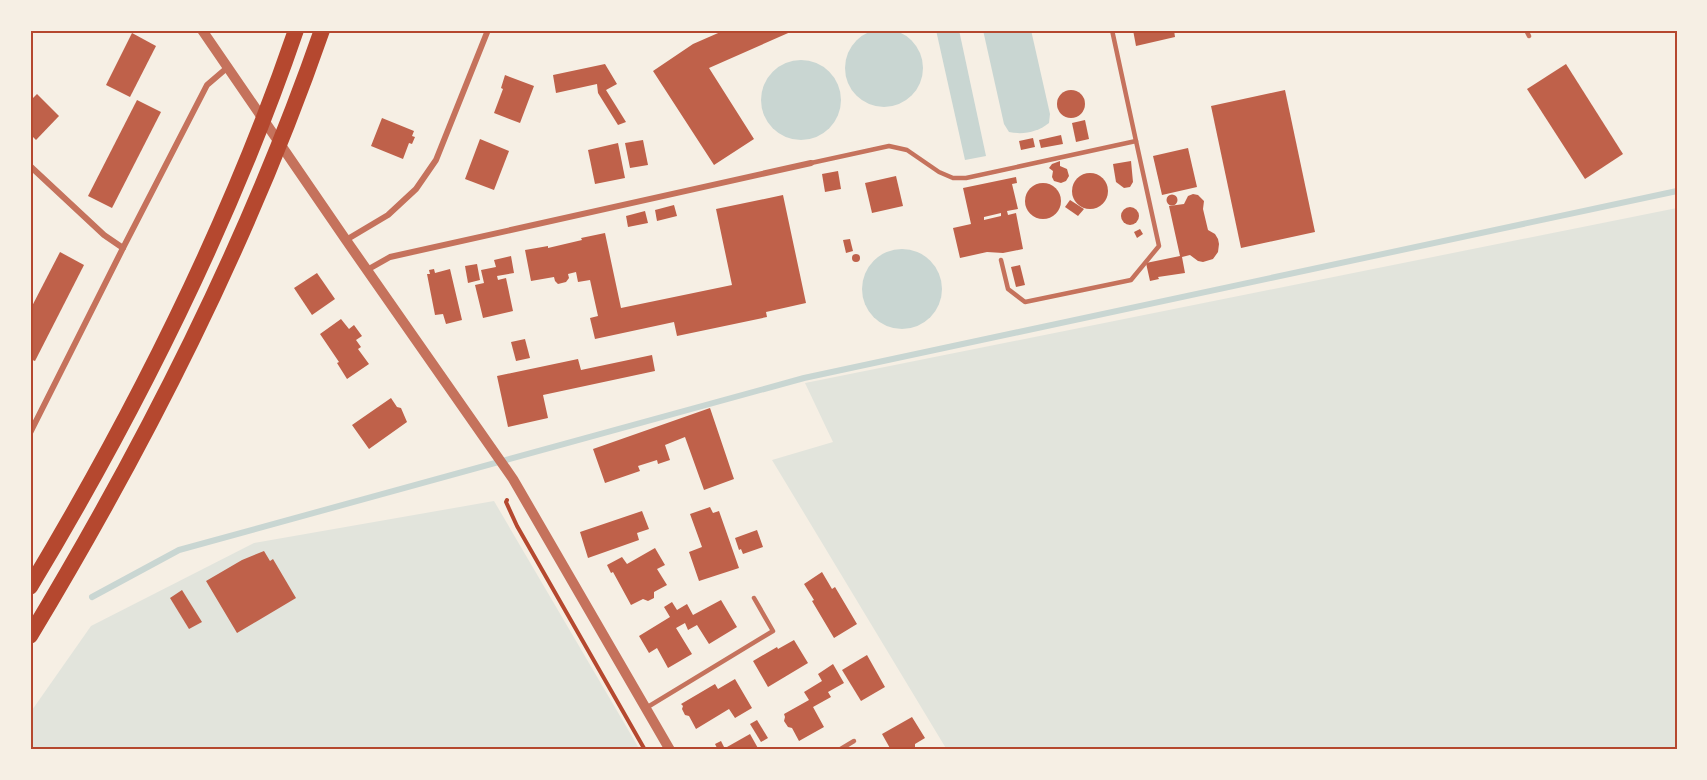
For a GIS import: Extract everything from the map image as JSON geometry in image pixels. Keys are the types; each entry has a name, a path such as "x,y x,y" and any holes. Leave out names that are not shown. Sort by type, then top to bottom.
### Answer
{"highway":[{"path":"30,636 84,547 214,297 255,206 322,30"},
{"path":"30,587 63,533 142,387 238,181 293,38"}],"street":[{"path":"202,30 513,479 670,750"},
{"path":"346,240 388,215 416,189 436,160 488,30"},
{"path":"30,433 33,420 207,85 228,67"},
{"path":"367,270 390,257 810,163"},
{"path":"30,166 104,235 123,248"}],"lane":[{"path":"1001,260 1008,290 1025,302 1131,280 1159,246 1112,30"},
{"path":"1526,30 1529,36"},
{"path":"810,163 889,146 907,150 939,172 953,178 966,178 1136,141"},
{"path":"646,708 773,631 754,598"},
{"path":"839,750 854,741"}],"path":[{"path":"513,479 506,502 645,750"}],"shaded area":[{"path":"876,29 892,29 906,35 917,46 923,60 923,76 917,90 906,101 892,107 876,107 862,101 851,90 845,76 845,60 851,46 862,35"},
{"path":"936,30 959,30 986,156 965,160"},
{"path":"983,30 1031,30 1050,114 1049,123 1045,126 1030,132 1009,132 1004,124"},
{"path":"801,60 816,63 829,72 838,85 841,100 838,115 829,128 816,137 801,140 786,137 773,128 764,115 761,100 764,85 773,72 786,63"},
{"path":"1677,208 1677,750 947,750 772,460 833,442 805,383"},
{"path":"902,249 917,252 930,261 939,274 942,289 939,304 930,317 917,326 902,329 887,326 874,317 865,304 862,289 865,274 874,261 887,252"},
{"path":"494,501 640,750 30,750 30,713 91,626 254,543"}],"building":[{"path":"725,30 795,30 709,68 754,139 714,165 653,71 693,44"},
{"path":"1133,30 1174,30 1175,37 1136,46"},
{"path":"132,33 156,46 130,97 106,85"},
{"path":"605,64 617,84 606,90 626,122 618,125 598,93 597,84 556,93 553,75"},
{"path":"1566,64 1623,154 1585,179 1527,89"},
{"path":"505,75 534,86 520,123 494,113 503,89 501,88"},
{"path":"1071,90 1081,94 1085,104 1081,114 1071,118 1061,114 1057,104 1061,94"},
{"path":"1285,90 1315,232 1241,248 1211,106"},
{"path":"37,94 59,116 36,140 30,134 30,101"},
{"path":"137,100 161,112 112,208 88,196"},
{"path":"382,118 414,131 412,136 415,137 412,144 409,143 403,159 371,146"},
{"path":"1085,120 1089,139 1076,142 1072,123"},
{"path":"1061,135 1063,144 1041,148 1039,140"},
{"path":"1033,138 1035,147 1021,150 1019,141"},
{"path":"480,139 509,151 494,190 465,179"},
{"path":"643,140 648,165 630,168 625,143"},
{"path":"618,143 625,178 595,184 588,150"},
{"path":"1188,148 1197,187 1162,195 1153,156"},
{"path":"1060,161 1060,166 1067,169 1069,176 1061,183 1054,181 1053,171 1049,168"},
{"path":"1131,161 1133,182 1130,187 1124,188 1116,182 1113,164"},
{"path":"838,171 841,189 825,192 822,174"},
{"path":"1090,173 1103,178 1108,191 1103,204 1090,209 1077,204 1072,191 1077,178"},
{"path":"896,176 903,206 872,213 865,183"},
{"path":"1016,177 1017,183 1012,184 1018,209 1007,211 1008,215 1016,213 1023,249 1003,253 987,252 960,258 953,228 971,224 963,188","holes":["1001,213 1001,216 984,220 984,217"]},
{"path":"1043,183 1056,188 1061,201 1056,214 1043,219 1030,214 1025,201 1030,188"},
{"path":"783,195 806,303 766,312 767,317 677,336 674,322 595,339 590,318 598,316 590,280 578,282 576,272 568,274 569,278 566,282 558,284 554,277 531,281 525,250 548,246 548,248 605,233 621,308 732,285 716,209"},
{"path":"1172,195 1176,196 1176,204 1172,205 1168,204 1167,200 1168,196"},
{"path":"1198,195 1204,201 1203,209 1208,230 1218,239 1218,252 1213,259 1203,262 1190,255 1182,257 1185,273 1158,277 1159,279 1150,281 1146,263 1180,256 1169,206 1184,204 1188,196"},
{"path":"1070,200 1084,209 1078,216 1065,207"},
{"path":"674,205 677,216 657,221 655,210"},
{"path":"1130,207 1136,210 1139,216 1136,222 1130,225 1124,222 1121,216 1124,210"},
{"path":"645,211 648,223 628,227 626,216"},
{"path":"1140,229 1143,234 1137,238 1134,232"},
{"path":"850,239 853,251 846,253 843,240"},
{"path":"60,252 84,265 35,361 30,359 30,310"},
{"path":"856,254 860,258 856,262 852,258"},
{"path":"511,256 514,273 497,276 498,280 506,278 513,311 483,318 475,285 484,283 481,270 496,267 494,260"},
{"path":"477,264 480,280 468,283 465,266"},
{"path":"1020,265 1025,285 1016,287 1011,267"},
{"path":"434,269 435,273 450,269 462,320 446,324 443,314 435,315 427,274 430,274 429,270"},
{"path":"317,273 335,299 312,315 294,288"},
{"path":"341,319 349,329 354,325 362,336 356,340 361,347 358,349 369,364 347,379 337,363 339,362 320,334"},
{"path":"525,339 530,358 516,361 511,342"},
{"path":"652,355 655,371 543,395 548,418 508,427 497,376 578,359 581,370"},
{"path":"391,398 397,407 401,408 407,422 369,449 352,425"},
{"path":"710,408 734,479 704,490 685,437 665,445 670,460 658,464 657,460 638,466 640,471 605,483 593,449"},
{"path":"710,507 713,513 719,511 739,568 699,581 689,552 702,547 690,514"},
{"path":"642,511 649,529 637,533 639,540 588,558 580,532"},
{"path":"757,530 763,547 743,554 735,538"},
{"path":"655,548 665,565 657,569 667,585 654,592 654,598 648,601 643,599 631,605 607,565 622,557 627,564"},
{"path":"264,551 270,561 273,559 296,598 237,633 206,581 242,560"},
{"path":"822,572 832,589 835,587 857,624 834,638 804,584"},
{"path":"182,590 202,622 189,629 170,598"},
{"path":"721,600 737,627 709,644 697,625 688,630 685,623 676,628 692,654 668,668 657,648 649,653 639,636 670,617 664,607 672,602 677,610 687,604 693,615"},
{"path":"794,640 808,663 768,687 753,661"},
{"path":"867,655 885,687 861,701 842,670"},
{"path":"833,664 844,683 828,692 831,697 813,707 824,727 799,741 792,728 788,727 784,721 784,714 809,700 804,692 822,681 818,674"},
{"path":"735,679 752,708 735,718 729,709 696,729 689,716 685,715 681,704 715,684 718,689"},
{"path":"912,717 925,738 910,750 891,750 882,734"},
{"path":"757,720 768,738 761,742 750,724"},
{"path":"750,734 759,750 729,750 727,747"},
{"path":"721,741 724,747 718,750 715,744"}],"waterway":[{"path":"92,597 179,550 804,378 1677,191"}]}
